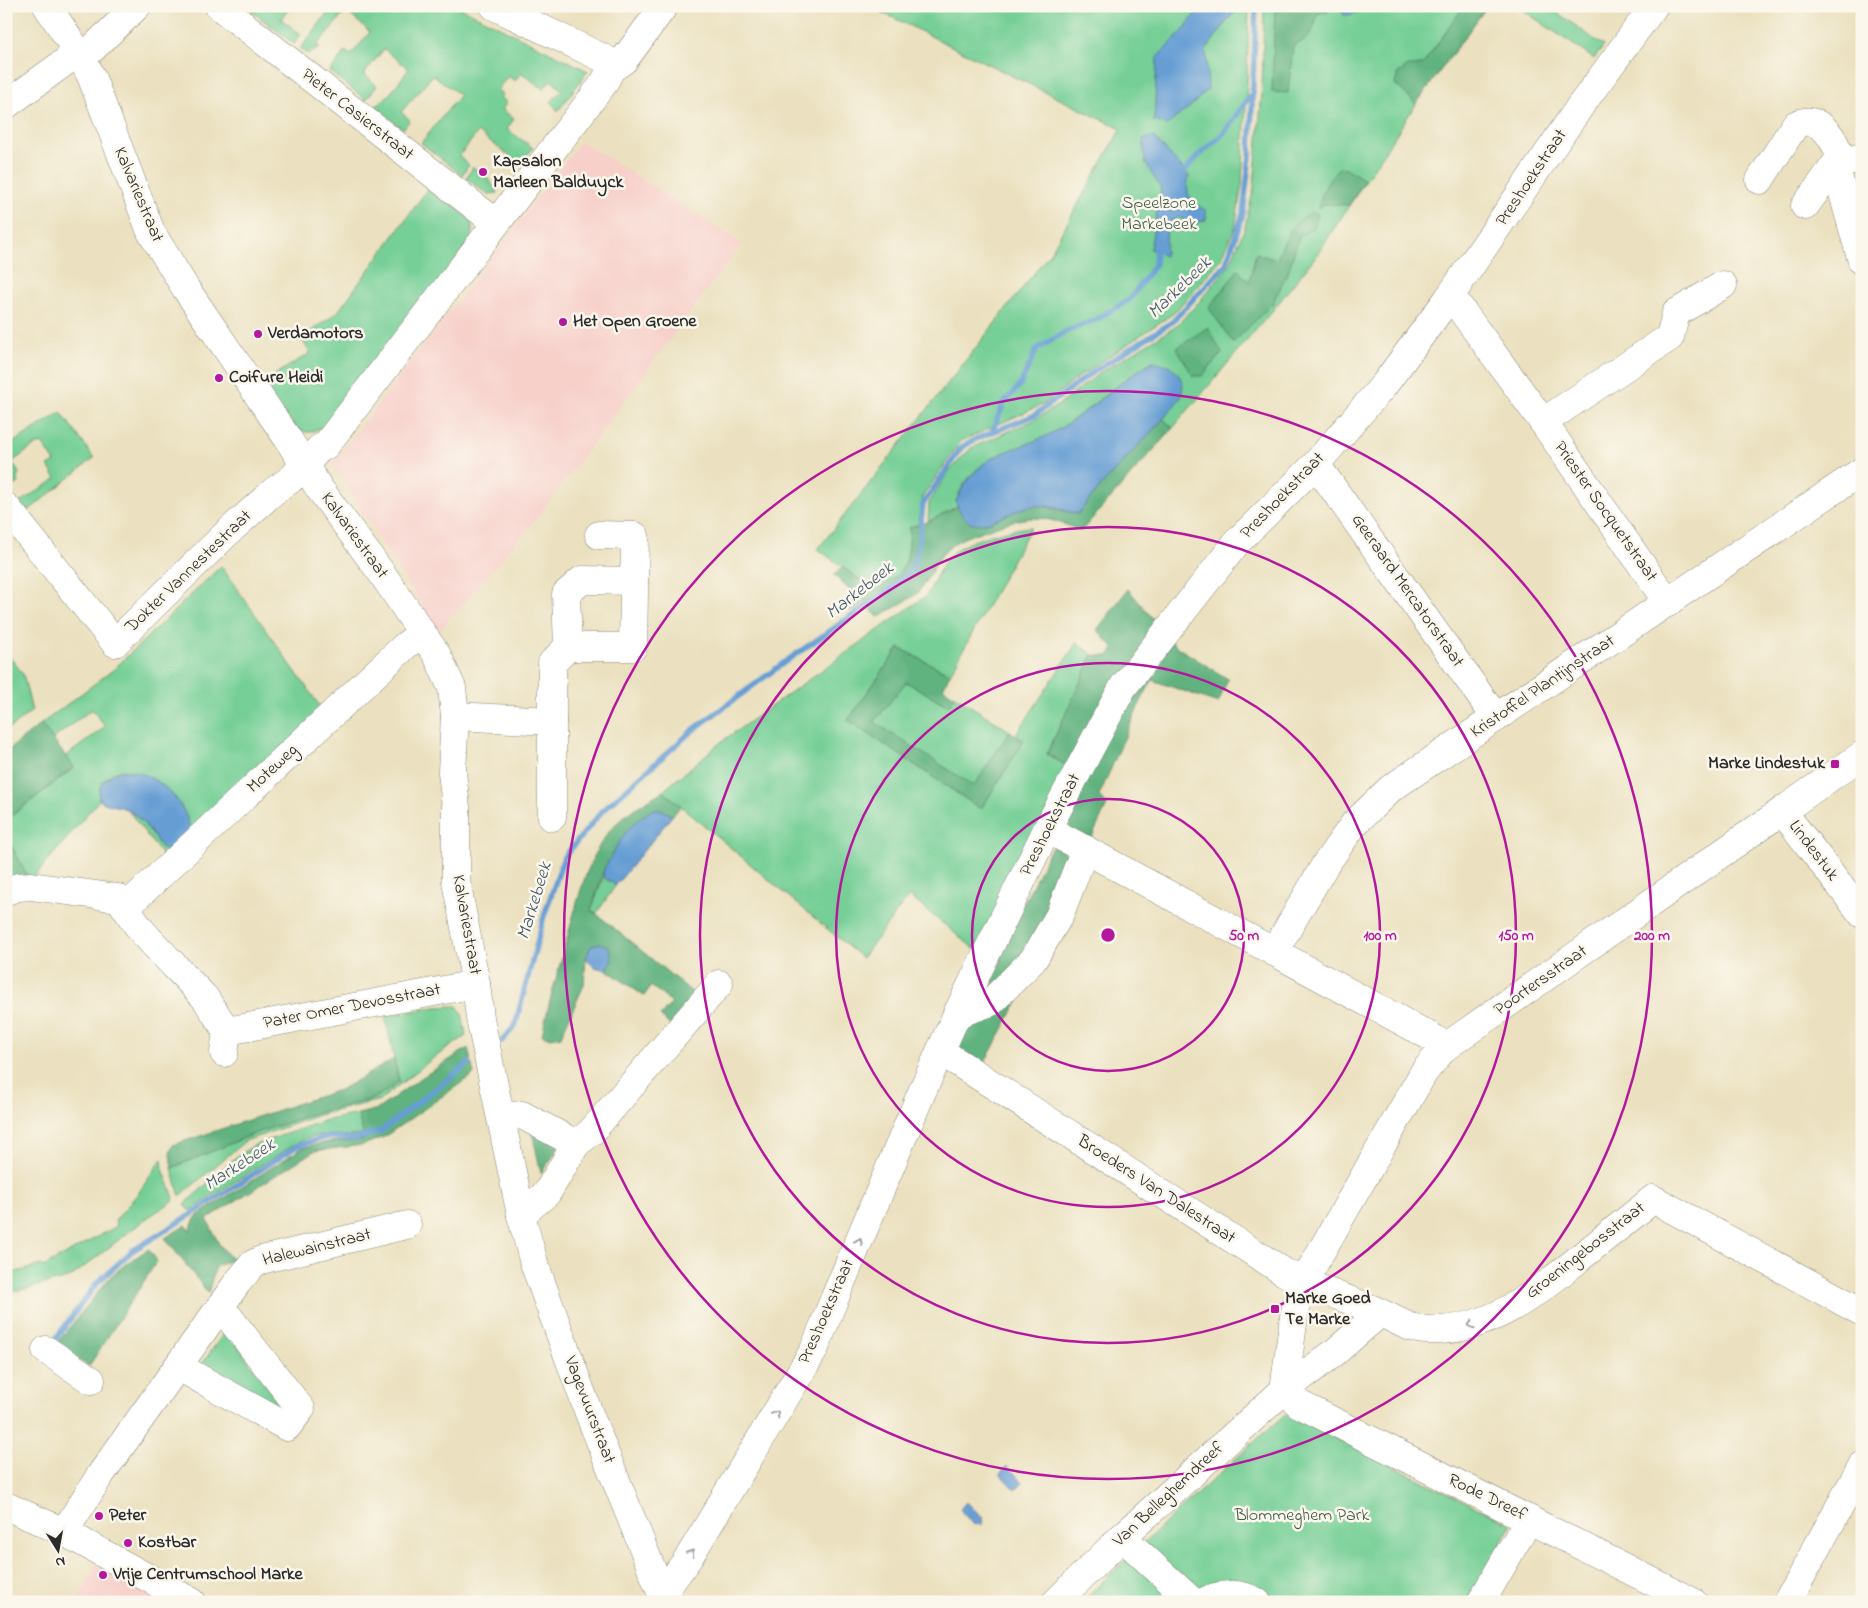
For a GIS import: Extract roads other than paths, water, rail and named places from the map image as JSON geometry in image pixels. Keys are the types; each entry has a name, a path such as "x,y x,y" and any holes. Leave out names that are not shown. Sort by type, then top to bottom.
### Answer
{"street":[{"name":"Kalvariestraat","path":"47,6 80,55 91,76 150,232 186,289 305,465 318,488 384,575 437,655 452,688 455,716 452,772 456,807 456,882 476,984 480,1018 501,1117"},
{"path":"6,104 69,59 92,49 137,6"},
{"name":"Pieter Casierstraat","path":"219,6 496,223"},
{"path":"494,6 607,60 611,69"},
{"path":"305,465 319,449 326,445 604,83 611,69 624,60 664,6"},
{"name":"Preshoekstraat","path":"664,1597 814,1350 921,1094 957,1014 1047,829 1123,687 1238,541 1315,465 1384,385 1448,299 1581,105 1654,6"},
{"path":"1760,180 1795,125 1802,121 1813,122 1826,130 1846,161 1862,261"},
{"path":"1806,206 1846,161"},
{"name":"Priester Socquetstraat","path":"1543,422 1670,337 1676,313 1723,285"},
{"name":"Priester Socquetstraat","path":"1448,299 1457,304 1543,422 1668,602"},
{"name":"Dokter Vannestestraat","path":"6,507 115,644 226,534 305,465"},
{"name":"Geeraard Mercatorstraat","path":"1315,465 1371,540 1496,718"},
{"name":"Kristoffel Plantijnstraat","path":"1274,952 1325,865 1354,824 1390,789 1862,471"},
{"path":"552,817 552,663 568,647 633,647 635,536 599,535"},
{"path":"568,647 566,594 582,580 634,581"},
{"name":"Moteweg","path":"126,907 406,646 422,634"},
{"path":"455,716 552,721"},
{"name":"Poortersstraat","path":"1303,1283 1424,1072 1444,1048 1862,755"},
{"name":"Lindestuk","path":"1783,812 1862,914"},
{"path":"1047,829 1435,1039 1444,1048"},
{"path":"957,1014 991,1002 1033,960 1059,916 1085,848"},
{"path":"6,891 18,887 31,886 118,898 126,907"},
{"name":"Pater Omer Devosstraat","path":"126,907 134,922 206,998 222,1031 476,984"},
{"path":"521,1215 547,1193 576,1144 591,1132 718,984"},
{"name":"Broeders Van Dalestraat","path":"940,1051 1267,1262 1303,1283 1380,1313"},
{"path":"501,1117 522,1115 576,1144"},
{"name":"Vagevuurstraat","path":"501,1117 521,1215 534,1263 580,1389 664,1597"},
{"name":"Groeningebosstraat","path":"1380,1313 1404,1325 1427,1330 1463,1328 1489,1319 1515,1306 1555,1278 1653,1199 1862,1312"},
{"name":"Halewainstraat","path":"64,1532 101,1474 237,1283 253,1264 261,1260 406,1225"},
{"path":"1284,1390 1294,1316 1303,1283"},
{"path":"179,1367 287,1428 301,1409 228,1316 219,1309"},
{"name":"Van Belleghemdreef","path":"1056,1602 1122,1537 1284,1390 1334,1353 1380,1313"},
{"path":"46,1350 91,1380"},
{"name":"Rode Dreef","path":"1284,1390 1299,1404 1693,1602"},
{"path":"1786,1602 1862,1466"},
{"path":"6,1506 64,1532 192,1602"},
{"path":"1481,1602 1529,1519"},
{"path":"1122,1537 1193,1602"},
{"path":"1203,1602 1233,1594 1257,1602"}],"water":[{"path":"1201,6 1243,6 1230,17 1206,50 1208,89 1191,106 1167,125 1154,121 1157,57 1183,31"},
{"path":"1338,6 1367,6 1357,13 1344,15"},
{"path":"1153,136 1189,176 1188,193 1196,204 1206,211 1206,220 1193,224 1178,217 1167,224 1165,256 1150,249 1161,189 1145,162 1143,140"},
{"path":"1153,361 1171,366 1179,375 1183,384 1181,397 1105,481 1078,514 1052,507 1036,506 980,524 971,522 963,515 956,502 958,496 968,480 986,462 1000,454 1043,438 1064,426"},
{"path":"119,771 143,774 154,780 165,787 182,807 190,830 171,848 166,850 162,848 147,827 133,813 99,800 99,789 103,782"},
{"path":"654,809 663,810 672,816 616,885 603,877 604,869 629,828"},
{"path":"599,943 608,946 612,955 607,970 594,967 586,958 591,946"},
{"path":"1007,1466 1023,1482 1015,1490 1000,1474"},
{"path":"965,1503 968,1503 982,1517 983,1523 980,1526 978,1524 974,1525 961,1511"}],"waterway":[{"name":"Markebeek","path":"502,1041 515,1026 544,916 564,857 603,810 693,730 789,659 891,589 913,568 919,543 923,504 961,448 976,439 1035,415 1093,372 1172,322 1226,264 1243,214 1250,155 1256,6"},
{"path":"1181,175 1199,155 1223,134 1253,92"},
{"path":"992,432 1004,403 1020,385 1037,349 1065,332 1097,319 1130,299 1155,264 1156,246"},
{"name":"Markebeek","path":"54,1341 97,1283 132,1251 297,1146 326,1137 355,1139 381,1131 469,1063"}],"place":[{"name":"Kapsalon Marleen Balduyck","path":"483,172"},
{"name":"Het Open Groene","path":"563,322"},
{"name":"Verdamotors","path":"258,334"},
{"name":"Coifure Heidi","path":"219,378"},
{"name":"Marke Lindestuk","path":"1835,764"},
{"name":"Marke Goed Te Marke","path":"1275,1309"},
{"name":"Peter","path":"99,1516"},
{"name":"Kostbar","path":"128,1543"},
{"name":"Vrije Centrumschool Marke","path":"103,1575"}],"park label":[{"name":"Speelzone Markebeek","path":"1159,214"},
{"name":"Blommeghem Park","path":"1302,1516"}]}
